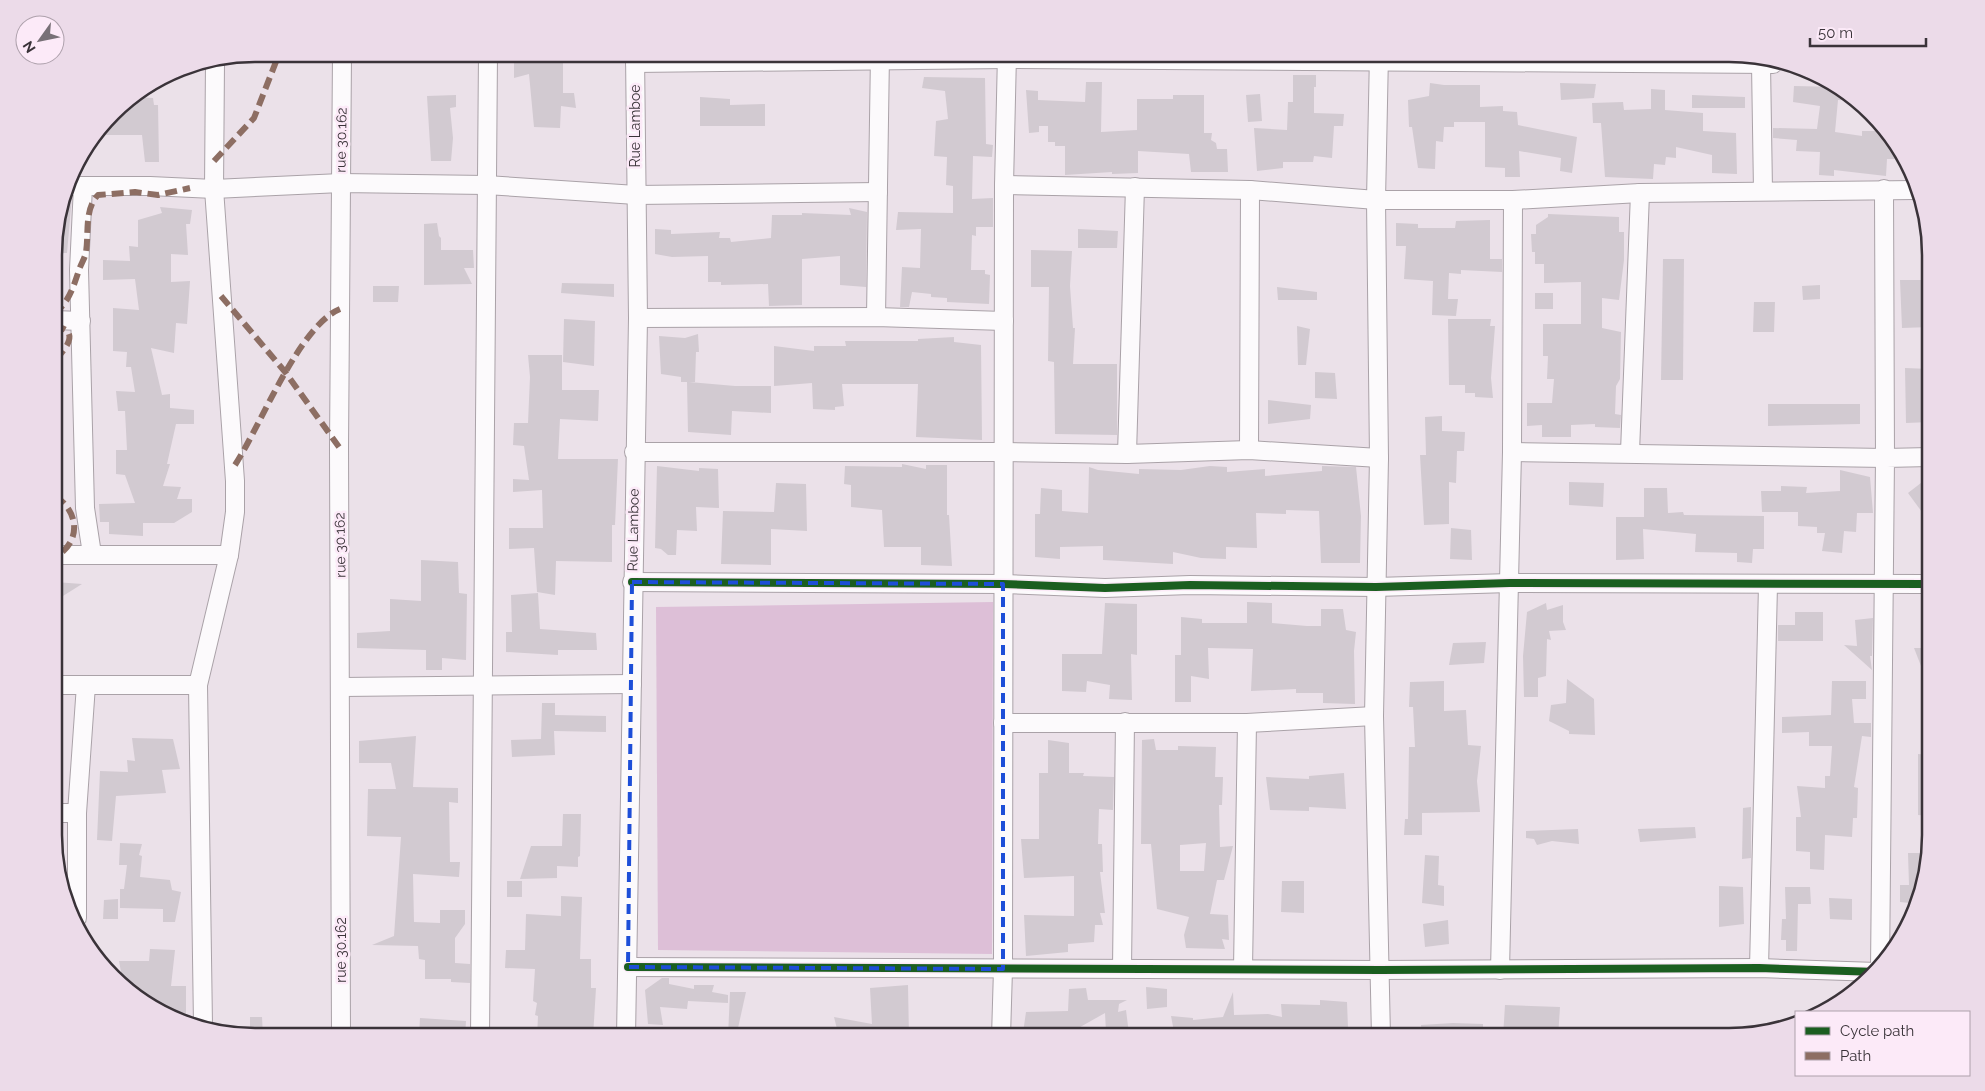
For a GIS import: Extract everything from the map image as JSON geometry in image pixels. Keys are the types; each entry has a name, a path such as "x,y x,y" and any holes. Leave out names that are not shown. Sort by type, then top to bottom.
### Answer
{"street":[{"name":"rue 30.162","path":"341,1028 342,687 340,456 342,62"},
{"path":"480,1028 488,62"},
{"name":"Rue Lamboe","path":"626,1028 634,452 638,318 635,62"},
{"path":"876,317 880,62"},
{"path":"1001,1028 1003,969 1004,185 1007,62"},
{"path":"1379,62 1376,200 1379,458 1374,716 1381,1028"},
{"path":"1683,62 1750,64"},
{"path":"1763,191 1767,66"},
{"path":"203,1021 198,686 218,609 229,555 235,512 236,481 214,188 214,67"},
{"path":"92,554 85,508 76,186 214,188 341,184 486,186 636,195 878,192"},
{"path":"1004,185 1250,190 1376,200 1513,200 1640,193 1911,190"},
{"path":"1127,454 1135,187"},
{"path":"1878,959 1885,458 1884,189"},
{"path":"1250,190 1250,450"},
{"path":"1630,452 1640,193"},
{"path":"1500,970 1510,583 1513,200"},
{"path":"638,318 876,317 1004,322"},
{"path":"62,320 81,321"},
{"path":"634,452 1127,454 1250,450 1379,458"},
{"path":"1512,452 1630,452 1922,458"},
{"path":"62,555 229,555"},
{"path":"632,582 1004,584 1105,588 1190,585 1376,587 1510,583 1922,584"},
{"path":"1759,968 1768,584"},
{"path":"342,687 632,684"},
{"path":"62,685 198,686"},
{"path":"77,909 77,813 86,685"},
{"path":"1003,724 1247,723 1374,716"},
{"path":"1122,968 1125,722"},
{"path":"1243,969 1247,723"},
{"path":"62,813 77,813"},
{"path":"628,967 1380,970 1759,968 1867,971"}],"highlighted area":[{"path":"632,582 1003,584 1003,969 628,967"}],"shaded area":[{"path":"993,602 992,954 658,950 656,607"}],"building":[{"path":"514,62 563,62 563,93 574,93 576,108 561,106 560,128 534,127 529,74 514,78"},
{"path":"1293,75 1316,75 1314,113 1344,114 1343,126 1334,126 1332,158 1314,156 1313,162 1283,162 1283,168 1257,171 1254,128 1287,130 1288,102 1293,102"},
{"path":"924,77 985,78 986,144 993,145 992,157 973,156 972,199 993,198 993,227 976,227 976,236 972,235 971,270 985,270 985,274 990,275 989,304 947,302 947,298 931,297 931,294 912,292 909,307 900,307 902,267 920,268 921,229 896,230 898,212 953,213 953,186 946,185 947,157 934,156 936,121 948,119 945,91 922,88"},
{"path":"1086,82 1102,82 1101,132 1137,130 1137,99 1173,99 1173,95 1204,95 1204,133 1212,133 1211,140 1216,143 1217,149 1227,149 1228,172 1191,172 1189,154 1138,151 1138,173 1112,174 1112,172 1065,175 1065,146 1055,146 1055,142 1048,142 1048,126 1039,126 1039,132 1029,133 1026,90 1038,91 1038,100 1085,102"},
{"path":"1430,83 1480,85 1480,107 1503,106 1503,111 1517,112 1518,125 1577,137 1572,173 1560,171 1561,158 1519,151 1520,177 1505,177 1505,168 1485,167 1485,122 1454,122 1454,127 1444,127 1443,142 1436,141 1435,169 1418,168 1412,127 1409,127 1408,100 1429,96"},
{"path":"1560,83 1596,84 1594,98 1561,100"},
{"path":"1794,86 1824,87 1845,100 1838,100 1835,132 1862,136 1862,131 1877,131 1897,159 1887,159 1886,176 1834,170 1834,176 1819,175 1820,152 1796,151 1797,140 1773,138 1773,128 1817,129 1820,106 1793,102"},
{"path":"1651,89 1665,90 1665,110 1703,113 1703,131 1736,133 1737,174 1712,173 1712,155 1676,147 1676,158 1666,157 1665,165 1654,164 1653,179 1605,177 1601,123 1593,123 1592,103 1623,102 1624,110 1651,109"},
{"path":"1260,94 1262,121 1248,122 1246,95"},
{"path":"456,95 456,107 450,108 453,138 451,161 431,161 427,96"},
{"path":"1692,95 1745,97 1745,108 1692,108"},
{"path":"700,97 730,99 730,105 765,104 765,126 700,126"},
{"path":"144,98 153,98 154,105 158,105 159,162 145,162 142,135 106,135 110,128 128,110"},
{"path":"72,197 67,253 62,253 64,230"},
{"path":"160,207 192,210 190,224 186,224 188,255 171,254 171,282 190,281 187,324 176,323 174,353 151,348 162,395 170,394 170,408 194,410 194,424 176,424 167,464 170,464 163,486 181,487 177,499 192,499 192,512 174,523 143,523 143,536 109,534 109,522 100,522 99,504 135,503 125,475 116,474 116,450 127,450 125,411 118,411 116,391 135,392 131,367 126,367 127,352 113,351 113,308 139,310 135,279 103,280 103,260 130,261 129,246 138,247 138,220 162,213"},
{"path":"849,208 867,212 866,287 840,285 840,256 802,259 802,305 769,306 768,284 721,285 721,282 708,282 708,256 672,257 655,254 655,229 671,230 671,234 720,232 719,238 730,238 731,242 771,238 772,215 802,215 802,213 851,215"},
{"path":"1548,214 1619,217 1619,232 1624,232 1624,260 1619,300 1602,298 1602,328 1621,332 1620,379 1616,386 1615,414 1621,415 1620,428 1595,427 1595,424 1571,425 1571,437 1542,437 1542,425 1527,426 1527,403 1552,403 1554,379 1547,379 1548,356 1543,356 1543,324 1581,324 1581,282 1544,283 1544,264 1535,264 1535,252 1532,252 1531,234 1536,234 1536,225 1548,217"},
{"path":"1490,220 1490,259 1502,259 1502,272 1461,270 1461,274 1449,273 1448,299 1458,299 1456,316 1432,315 1433,281 1404,279 1406,246 1396,246 1396,223 1418,224 1418,228 1455,228 1456,221"},
{"path":"437,223 441,238 441,250 473,250 474,268 464,268 472,284 424,285 424,224"},
{"path":"1078,229 1118,231 1117,248 1078,248"},
{"path":"1031,250 1072,251 1070,286 1073,328 1075,328 1073,364 1117,364 1117,435 1055,434 1054,362 1048,361 1049,287 1031,287"},
{"path":"1663,259 1684,259 1683,380 1661,380"},
{"path":"1900,280 1922,280 1922,327 1902,328"},
{"path":"562,283 614,284 614,297 561,293"},
{"path":"1820,285 1820,299 1803,300 1802,286"},
{"path":"373,286 399,286 398,302 373,302"},
{"path":"1277,287 1317,292 1317,300 1278,300"},
{"path":"1535,293 1553,293 1553,309 1535,309"},
{"path":"1754,302 1775,302 1774,332 1753,332"},
{"path":"564,319 595,321 594,366 563,362"},
{"path":"1448,319 1491,319 1490,326 1495,326 1491,378 1493,398 1475,397 1475,393 1465,393 1465,385 1449,385"},
{"path":"1297,326 1310,329 1306,365 1298,365"},
{"path":"698,334 699,352 696,352 695,382 689,382 735,386 771,386 771,413 732,411 731,435 688,432 687,382 681,382 681,377 661,374 659,336 685,338"},
{"path":"954,337 954,342 981,345 982,440 916,437 918,384 842,384 844,406 835,407 835,410 813,409 812,383 774,386 774,346 814,351 814,346 846,346 845,341 918,341 918,339"},
{"path":"528,355 562,355 562,390 599,390 598,421 560,419 558,459 618,459 615,525 612,525 612,562 556,561 555,595 537,592 534,548 509,549 509,528 543,528 542,490 513,492 513,479 529,480 524,446 513,445 514,423 528,423 530,377"},
{"path":"1905,368 1922,369 1922,422 1906,423"},
{"path":"1315,372 1335,373 1337,399 1315,398"},
{"path":"1268,400 1311,405 1310,419 1268,424"},
{"path":"1768,404 1860,404 1860,424 1768,426"},
{"path":"1442,416 1442,431 1465,432 1464,451 1457,451 1456,483 1449,482 1449,524 1424,525 1420,455 1426,455 1425,417"},
{"path":"902,464 926,469 926,465 947,465 947,515 949,515 952,566 921,565 921,547 884,547 882,510 851,507 851,485 844,484 845,466 902,467"},
{"path":"657,466 699,471 699,468 718,469 719,508 696,507 697,531 677,530 676,555 668,555 661,549 655,548"},
{"path":"1210,466 1227,467 1227,472 1265,469 1265,476 1322,471 1322,466 1356,467 1361,516 1360,563 1321,563 1319,511 1286,510 1286,514 1256,513 1257,548 1226,547 1226,559 1201,558 1173,552 1173,564 1103,560 1103,546 1060,547 1060,559 1035,557 1035,514 1040,514 1041,488 1062,490 1062,511 1088,513 1089,467 1098,470 1139,474 1139,469 1181,470"},
{"path":"1840,470 1870,477 1873,513 1857,513 1856,532 1844,531 1842,553 1822,551 1825,533 1817,533 1817,527 1798,526 1798,512 1762,512 1761,491 1781,491 1781,486 1807,487 1806,493 1840,491"},
{"path":"1569,482 1604,483 1603,507 1569,505"},
{"path":"1922,482 1922,512 1908,493"},
{"path":"776,483 806,484 807,531 771,529 771,565 721,564 723,511 774,512"},
{"path":"1644,488 1667,488 1668,513 1764,516 1764,549 1753,549 1752,563 1737,562 1737,553 1695,552 1696,534 1643,529 1644,559 1616,560 1616,517 1644,517"},
{"path":"1451,528 1471,530 1472,560 1450,559"},
{"path":"421,560 458,562 459,593 467,594 466,660 442,658 442,670 426,670 426,650 357,648 357,633 390,631 390,599 421,601"},
{"path":"62,583 82,584 62,597"},
{"path":"538,593 540,629 596,633 597,650 558,650 558,655 506,652 506,632 512,632 511,595"},
{"path":"1247,602 1272,603 1272,623 1307,626 1321,626 1321,609 1343,609 1346,630 1356,632 1354,651 1355,704 1323,703 1323,693 1296,693 1296,689 1251,691 1253,649 1208,648 1209,679 1191,676 1191,702 1175,702 1175,655 1181,655 1181,617 1202,619 1202,623 1247,623"},
{"path":"1105,603 1137,604 1137,655 1131,654 1132,700 1109,699 1110,685 1087,681 1086,692 1062,691 1062,654 1102,654"},
{"path":"1546,603 1547,610 1563,605 1563,622 1566,630 1549,631 1551,640 1547,639 1546,676 1538,678 1538,697 1524,697 1523,656 1527,612"},
{"path":"1795,612 1823,612 1823,641 1778,641 1778,625 1795,625"},
{"path":"1873,618 1872,656 1870,656 1872,670 1844,645 1857,646 1855,620"},
{"path":"1486,642 1484,663 1449,665 1453,643"},
{"path":"1914,648 1922,648 1922,668"},
{"path":"1567,679 1594,699 1595,735 1569,734 1569,731 1549,721 1551,705 1566,703"},
{"path":"1444,681 1444,711 1466,710 1468,745 1481,746 1477,781 1480,812 1422,813 1422,835 1404,835 1405,819 1408,819 1409,747 1415,747 1413,707 1409,707 1410,682"},
{"path":"1832,681 1866,681 1866,699 1852,699 1854,723 1871,723 1871,737 1862,736 1854,787 1858,788 1857,818 1853,818 1852,837 1825,835 1824,870 1810,869 1810,852 1796,851 1796,817 1801,817 1797,786 1825,788 1825,776 1830,776 1832,746 1809,746 1809,732 1782,733 1782,717 1831,715"},
{"path":"542,703 555,703 555,715 606,716 606,732 554,731 555,755 512,757 511,740 541,739"},
{"path":"416,736 413,787 458,788 458,803 449,802 450,862 460,862 459,877 413,874 414,922 440,923 440,910 465,910 465,924 455,938 455,963 470,964 470,983 451,982 451,979 425,979 425,960 419,959 418,946 372,945 394,936 401,837 367,836 368,789 396,789 391,763 359,763 359,741"},
{"path":"132,738 173,739 180,769 162,770 166,793 116,796 112,841 97,840 100,771 128,772 127,760 135,761"},
{"path":"1154,739 1156,750 1178,750 1178,746 1216,747 1215,777 1223,777 1222,805 1219,805 1220,847 1233,846 1224,880 1217,880 1210,914 1228,915 1229,940 1222,939 1225,949 1186,948 1184,935 1189,917 1157,909 1151,844 1141,844 1142,740","holes":["1206,843 1204,871 1180,871 1180,845"]},
{"path":"1048,740 1069,743 1069,773 1084,773 1083,776 1114,777 1113,810 1099,809 1098,844 1102,844 1103,872 1100,872 1105,913 1100,913 1103,925 1095,925 1094,942 1068,944 1068,952 1026,956 1024,915 1074,916 1074,876 1024,878 1021,839 1039,839 1039,773 1048,773"},
{"path":"1918,754 1922,754 1922,815 1918,815"},
{"path":"1344,773 1346,809 1309,807 1309,811 1270,810 1266,777 1309,779 1309,776"},
{"path":"1751,807 1751,858 1742,859 1743,808"},
{"path":"563,814 581,814 578,867 557,866 557,878 520,879 531,846 562,846"},
{"path":"1695,827 1696,838 1640,842 1638,829"},
{"path":"1578,829 1579,844 1552,841 1537,845 1534,839 1526,838 1526,831"},
{"path":"120,843 142,844 139,855 142,856 140,877 170,880 172,890 181,892 175,922 163,922 163,909 120,908 120,889 124,889 127,865 119,865"},
{"path":"1908,853 1922,853 1919,873 1910,903 1900,902 1900,885 1909,885"},
{"path":"1425,855 1439,856 1438,885 1444,886 1444,906 1422,903"},
{"path":"507,881 522,881 522,897 507,897"},
{"path":"1282,881 1304,881 1304,913 1281,912"},
{"path":"1719,886 1743,887 1744,924 1719,927"},
{"path":"1785,887 1810,887 1811,904 1798,904 1797,951 1786,951 1786,940 1781,940 1782,919 1786,919"},
{"path":"561,896 582,897 580,959 591,959 591,988 596,988 594,1028 537,1028 538,1016 535,1015 537,1003 533,1001 535,969 505,968 506,950 525,950 526,914 561,916"},
{"path":"1829,898 1852,899 1852,920 1830,919"},
{"path":"118,899 118,919 103,919 104,900"},
{"path":"1448,920 1449,944 1425,947 1423,924"},
{"path":"150,949 175,950 171,986 186,986 186,1013 179,1013 159,1003 138,989 122,974 119,961 149,961"},
{"path":"662,978 669,978 669,984 694,989 694,985 714,985 712,992 728,995 728,1003 688,1001 687,1009 660,1007 663,1025 648,1024 645,990"},
{"path":"908,985 909,1028 837,1028 834,1017 872,1024 870,988"},
{"path":"1146,987 1167,989 1167,1007 1147,1009"},
{"path":"1086,988 1088,1000 1127,1000 1119,1004 1118,1012 1126,1010 1128,1028 1106,1028 1105,1013 1078,1028 1024,1028 1026,1012 1068,1011 1069,989"},
{"path":"730,992 746,992 738,1028 728,1028"},
{"path":"1233,992 1234,1015 1268,1014 1282,1017 1281,1004 1320,1005 1320,1000 1347,1002 1348,1028 1173,1028 1171,1016 1193,1018 1193,1020 1223,1017"},
{"path":"1505,1005 1560,1007 1559,1028 1504,1028"},
{"path":"250,1017 262,1017 263,1028 250,1028"},
{"path":"420,1018 466,1021 466,1028 419,1028"},
{"path":"1483,1024 1483,1028 1421,1028 1421,1025"}],"marked path":[{"path":"214,161 254,118 276,62"},
{"path":"62,306 70,294 85,256 89,214 98,195 135,192 158,195 190,188"},
{"path":"221,296 286,373 339,447"},
{"path":"235,465 296,355 310,335 325,319 340,309"},
{"path":"62,328 69,334 68,342 62,352"},
{"path":"62,501 73,518 74,526 70,543 62,552"}],"cycle path":[{"path":"632,582 1003,584 1105,588 1190,585 1376,587 1510,583 1922,584"},
{"path":"628,967 1380,970 1759,968 1866,972"}]}
